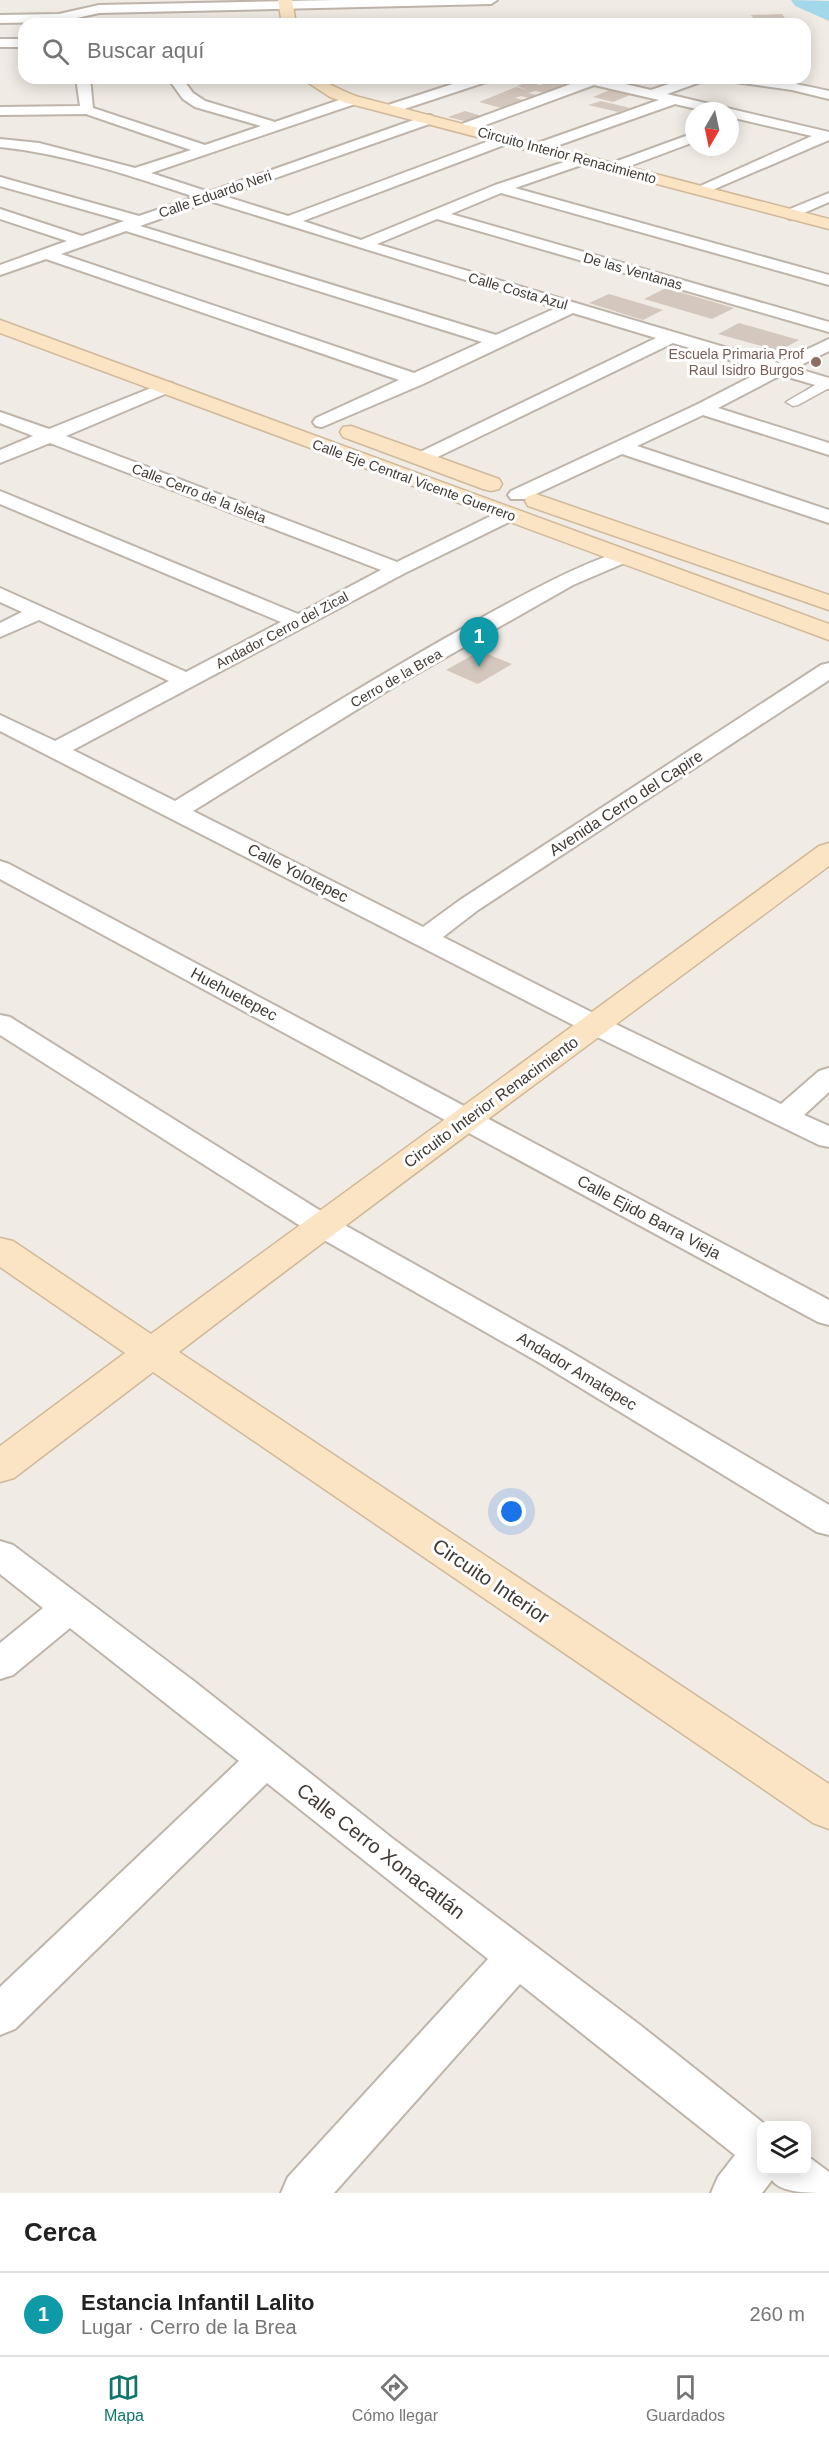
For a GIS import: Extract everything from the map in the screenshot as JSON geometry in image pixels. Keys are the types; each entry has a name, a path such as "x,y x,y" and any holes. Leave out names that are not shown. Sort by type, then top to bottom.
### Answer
{"main road":[{"path":"286,2 288,18"},
{"name":"Circuito Interior Renacimiento","path":"319,84 335,94 353,100 829,224"},
{"path":"0,308 255,398"},
{"name":"Calle Eje Central Vicente Guerrero","path":"0,326 166,387 513,505 829,603"},
{"name":"Calle Eje Central Vicente Guerrero","path":"300,414 423,458 513,505 622,557 829,633"},
{"name":"Circuito Interior Renacimiento","path":"0,1467 153,1354 321,1225 468,1120 829,852"},
{"path":"0,1250 153,1354"},
{"name":"Circuito Interior","path":"153,1354 829,1809"}],"street":[{"path":"62,0 59,18 99,9 162,6 491,0"},
{"path":"470,0 478,18"},
{"path":"162,6 164,12 181,18"},
{"path":"97,18 99,9"},
{"path":"0,20 18,19"},
{"path":"0,43 18,43"},
{"path":"83,84 87,110"},
{"path":"179,84 188,96 200,104 275,126"},
{"path":"390,109 467,84"},
{"path":"464,128 575,84"},
{"path":"608,84 685,103"},
{"path":"651,94 680,84"},
{"path":"775,84 829,95"},
{"path":"136,173 353,100"},
{"path":"540,147 673,100"},
{"path":"0,111 87,110 205,150"},
{"path":"511,111 532,116"},
{"path":"739,115 803,130 825,131"},
{"path":"739,121 749,117"},
{"name":"Calle Eduardo Neri","path":"0,270 430,119"},
{"path":"563,124 585,130"},
{"path":"703,190 825,131"},
{"path":"290,220 507,139"},
{"path":"614,167 685,140"},
{"name":"Calle Costa Azul","path":"0,143 39,147 136,173 290,220 362,245 828,384"},
{"path":"362,245 500,188 585,159"},
{"path":"0,181 497,341"},
{"path":"500,188 829,282"},
{"path":"790,214 829,197"},
{"path":"0,214 82,241"},
{"name":"De las Ventanas","path":"438,215 829,327"},
{"path":"44,254 417,380"},
{"path":"811,293 829,282"},
{"path":"774,311 792,302"},
{"path":"322,422 572,307"},
{"path":"423,458 672,337"},
{"name":"Andador Cerro del Zical","path":"57,749 621,447 702,409 829,344"},
{"path":"793,402 828,384"},
{"path":"0,457 166,387"},
{"path":"702,409 829,449"},
{"name":"Calle Cerro de la Isleta","path":"0,417 398,568"},
{"path":"621,447 829,517"},
{"path":"0,497 297,621"},
{"name":"Cerro de la Brea","path":"176,811 387,681 566,581 622,557"},
{"path":"0,594 187,681"},
{"path":"0,631 40,612"},
{"name":"Avenida Cerro del Capire","path":"426,938 469,905 829,670"},
{"name":"Calle Yolotepec","path":"0,722 57,749 595,1025 829,1138"},
{"name":"Huehuetepec","path":"0,869 468,1120"},
{"name":"Andador Amatepec","path":"0,1023 321,1225 551,1354 829,1522"},
{"path":"785,1116 829,1077"},
{"name":"Calle Ejido Barra Vieja","path":"468,1120 829,1314"},
{"name":"Calle Cerro Xonacatlán","path":"0,1555 70,1606 264,1761 518,1956 757,2145"},
{"path":"0,1664 70,1606"},
{"path":"0,2015 264,1761"},
{"path":"304,2193 518,1956"},
{"path":"734,2193 757,2163"},
{"path":"797,2175 820,2193"}],"building":[{"path":"782,14 785,18 753,18 751,15"},
{"path":"522,84 570,84 545,93 535,91 528,93 537,95 529,98 521,96 515,98 524,100 505,109 479,102 516,87 528,90 517,86"},
{"path":"610,90 630,95 613,102 593,97"},
{"path":"601,101 630,108 618,112 588,105"},
{"path":"465,111 485,117 468,122 448,117"},
{"path":"666,288 734,308 712,319 644,299"},
{"path":"609,294 663,310 643,320 589,303"},
{"path":"739,323 799,340 779,351 718,334"},
{"path":"480,651 512,664 478,684 446,670"}],"waterway":[{"path":"805,0 829,12"}],"place":[{"name":"Escuela Primaria Prof Raul Isidro Burgos","path":"816,362"},
{"name":"Estancia Infantil Lalito","path":"479,667"}]}
